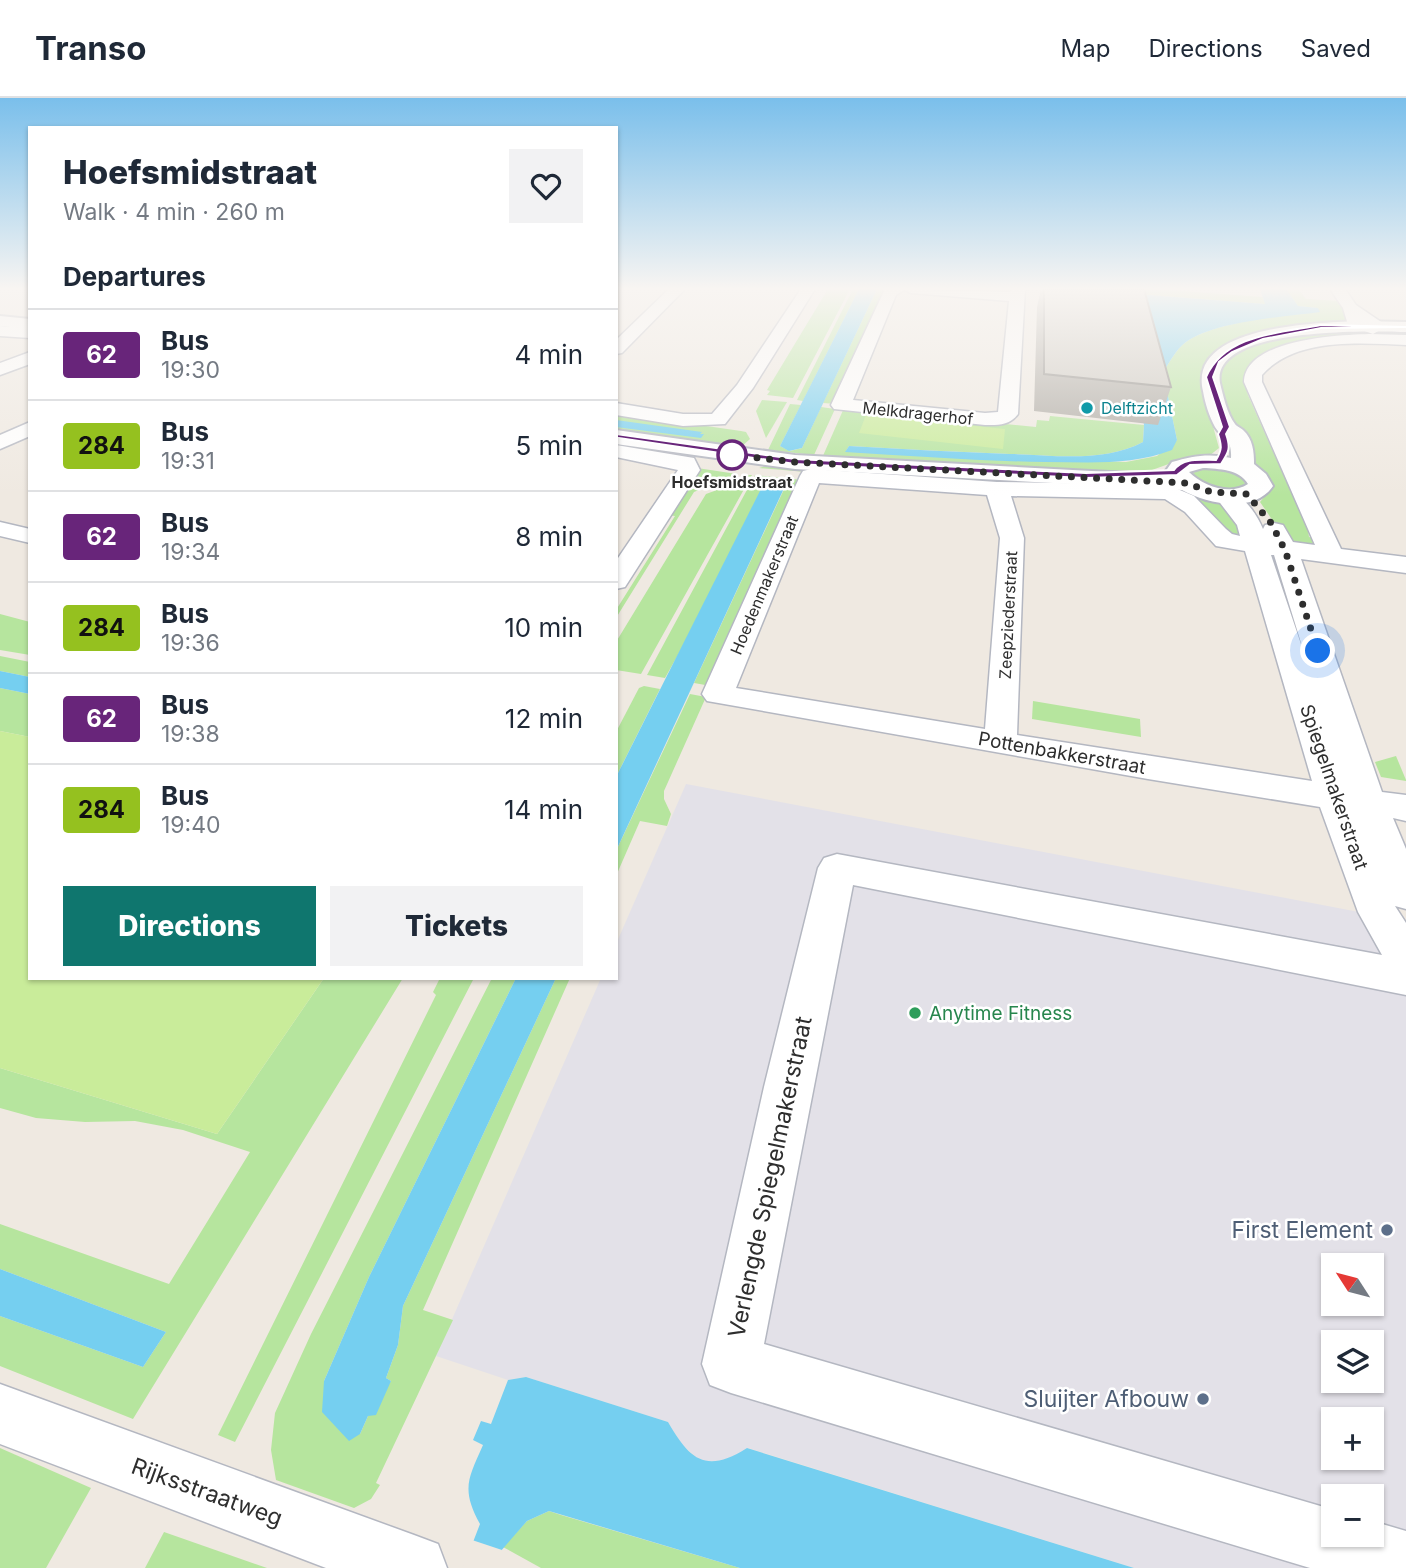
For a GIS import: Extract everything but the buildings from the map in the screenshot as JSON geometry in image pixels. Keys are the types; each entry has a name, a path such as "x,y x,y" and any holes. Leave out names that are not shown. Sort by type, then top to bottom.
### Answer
{"street":[{"path":"0,370 28,358"},
{"path":"618,409 712,422 721,418 764,358"},
{"name":"Melkdragerhof","path":"862,358 841,405 1001,419 1008,414 1012,358"},
{"path":"1221,358 1210,377 1226,427 1239,438 1243,455 1242,468"},
{"path":"1271,358 1265,360 1253,374 1254,382 1332,556"},
{"path":"1218,462 1226,446 1222,434 1226,427"},
{"path":"0,443 28,429"},
{"path":"618,437 795,462 1086,476 1182,477 1204,491 1237,494 1259,489 1261,483 1253,474 1242,468 1218,462 1189,463 1180,467 1182,477"},
{"path":"618,451 686,463 690,470 618,578"},
{"name":"Hoedenmakerstraat","path":"718,694 811,475 997,489"},
{"path":"997,489 1168,492 1191,502 1212,532 1225,541 1406,565"},
{"name":"Zeepziederstraat","path":"997,489 1012,538 1000,743"},
{"name":"Spiegelmakerstraat","path":"1237,494 1271,523 1270,548 1334,796 1378,912 1406,959"},
{"name":"Spiegelmakerstraat","path":"1270,548 1406,894"},
{"name":"Pottenbakkerstraat","path":"718,694 1000,743 1406,808"},
{"name":"Verlengde Spiegelmakerstraat","path":"1406,977 837,868 788,1087 731,1364 1406,1563"},
{"name":"Rijksstraatweg","path":"0,1415 414,1568"}],"shaded area":[{"path":"686,784 1406,921 1406,1568 1134,1568 748,1448 728,1461 701,1461 682,1445 668,1422 526,1377 508,1380 436,1356 600,980 618,980 618,939"}],"green space":[{"path":"787,358 814,358 793,398 767,395 770,391 767,390"},
{"path":"818,358 825,358 803,401 797,400"},
{"path":"845,358 856,358 836,404 823,403"},
{"path":"1172,358 1210,358 1205,362 1200,379 1219,448 1209,456 1177,461 1152,470 1077,471 822,458 844,408 932,420 933,417 1036,427 1037,420 1049,421 1050,416 1144,425 1143,442 1128,449 1095,455 1061,456 849,446 846,451 1126,462 1157,456 1177,440 1163,372"},
{"path":"1232,358 1260,358 1247,373 1248,395 1309,537 1323,540 1325,546 1294,544 1284,537 1260,502 1271,489 1255,469 1243,433 1225,401 1220,380 1225,364"},
{"path":"762,400 787,402 766,438 756,411"},
{"path":"790,404 801,405 780,446 790,451 802,448 821,407 835,409 814,455 768,450"},
{"path":"618,413 746,432 750,439 741,447 618,433"},
{"path":"866,415 1005,429 1003,449 859,433"},
{"path":"769,465 1163,483 1215,498 1231,508 1242,536 1223,531 1191,495 890,479 759,468"},
{"path":"1205,467 1231,471 1243,477 1245,484 1216,488 1202,482 1193,473"},
{"path":"697,468 737,474 694,492 618,615 618,607 675,516 667,515"},
{"path":"752,475 641,674 618,670 618,639 706,494"},
{"path":"755,475 802,480 711,686 694,683 786,485 776,480 665,678 647,675"},
{"path":"0,614 28,621 28,655 0,650"},
{"path":"0,656 28,662 28,677 0,671"},
{"path":"644,686 660,689 618,773 618,728 639,688"},
{"path":"0,688 28,694 28,737 0,731"},
{"path":"690,694 706,697 664,791 664,799 671,814 667,826 640,821 618,871 618,847"},
{"path":"1033,701 1140,719 1141,737 1032,719"},
{"path":"0,731 28,737 28,980 323,980 217,1134 0,1068"},
{"path":"1396,756 1406,781 1381,777 1375,762"},
{"path":"323,980 402,980 133,1419 0,1366 0,1316 143,1367 166,1332 0,1269 0,1224 169,1284 250,1152 183,1130 135,1121 85,1122 36,1118 0,1108 0,1068 217,1134"},
{"path":"439,980 473,980 235,1442 218,1435 436,995 433,992"},
{"path":"491,980 515,980 369,1277 324,1381 360,1434 368,1416 391,1381 386,1378 398,1345 403,1306 555,980 569,980 423,1310 453,1320 376,1483 380,1485 371,1499 354,1508 276,1480 271,1450 275,1413 311,1334"},
{"path":"0,1448 91,1488 46,1568 0,1568"},
{"path":"549,1511 740,1568 541,1568 503,1547 527,1521"},
{"path":"164,1532 267,1568 145,1568"}],"water":[{"path":"824,358 845,358 802,448 789,451 780,446"},
{"path":"1132,358 1172,358 1163,372 1177,440 1172,450 1157,455 1125,461 1077,462 995,461 845,452 849,446 1061,456 1095,455 1128,449 1143,442 1144,425"},
{"path":"618,420 702,432 700,434 704,434 701,438 618,427"},
{"path":"776,480 786,484 618,847 618,773 765,481"},
{"path":"0,671 28,677 28,694 0,688"},
{"path":"515,980 555,980 403,1306 398,1345 386,1378 391,1381 376,1415 368,1416 360,1434 349,1441 322,1412 324,1381 369,1277"},
{"path":"0,1269 166,1332 143,1367 0,1316"},
{"path":"526,1377 668,1422 684,1446 700,1459 720,1460 747,1448 1134,1568 740,1568 549,1511 527,1521 500,1552 463,1568 480,1524 470,1502 469,1484 483,1445 473,1440 481,1421 491,1424 508,1380"}],"pier":[{"path":"472,1540 502,1550 497,1568 462,1568"}],"bus line":[{"name":"62","path":"618,437 795,462 1086,476 1177,472 1184,464 1218,462 1225,452 1222,434 1226,427 1210,377 1220,358"}],"place":[{"name":"Delftzicht","path":"1087,408"},
{"name":"Hoefsmidstraat","path":"732,455"},
{"name":"Anytime Fitness","path":"915,1013"},
{"name":"First Element","path":"1387,1230"},
{"name":"Sluijter Afbouw","path":"1203,1399"}],"route":[{"path":"732,455 795,462 1153,480 1186,483 1211,492 1247,494 1271,523 1285,550 1318,651"}]}
